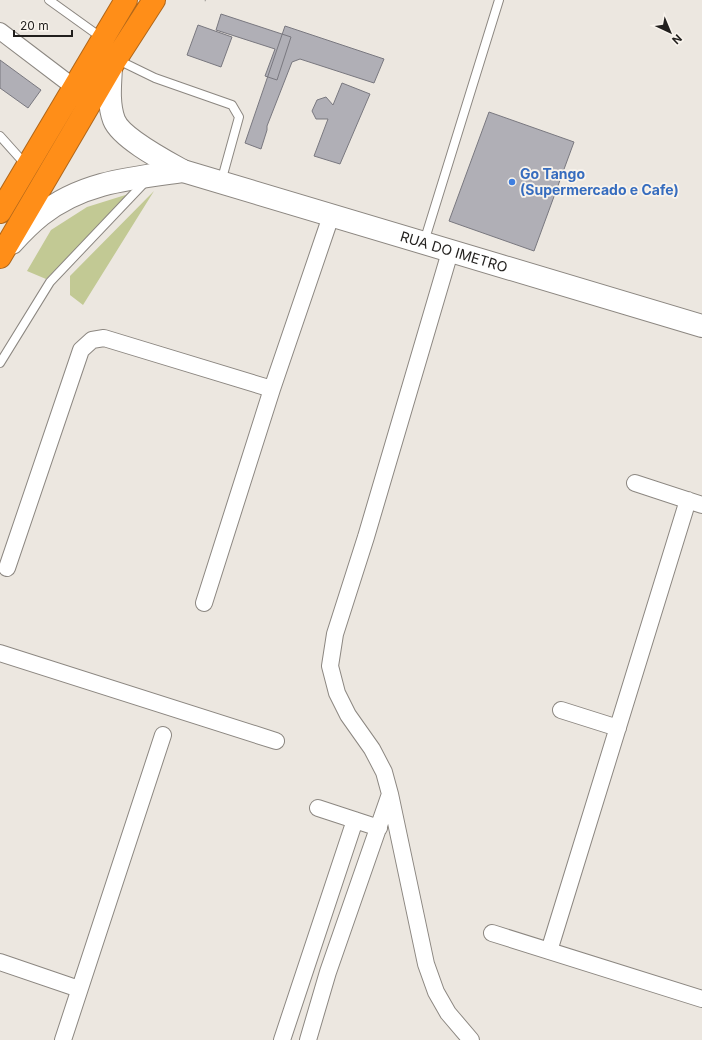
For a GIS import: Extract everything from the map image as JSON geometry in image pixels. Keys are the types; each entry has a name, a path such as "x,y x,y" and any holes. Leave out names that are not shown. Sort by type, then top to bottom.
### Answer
{"highway":[{"path":"2,253 114,64 154,0"},
{"path":"0,212 104,39 123,2"}],"main road":[{"path":"114,64 110,100 114,121 121,131 149,151 183,171"},
{"path":"2,253 41,215 76,193 106,183 133,177 183,171"},
{"name":"RUA DO IMETRO","path":"183,171 423,244 702,326"}],"street":[{"path":"0,31 75,88"},
{"path":"204,603 272,389 331,216"},
{"path":"450,252 366,537 335,634 330,666 337,693 348,715 372,749 384,772 426,964 436,992 448,1013 471,1040"},
{"path":"7,568 81,350 92,340 104,338 272,389"},
{"path":"549,951 618,728 695,502 635,483"},
{"path":"0,652 276,741"},
{"path":"561,710 618,728"},
{"path":"62,1040 163,735"},
{"path":"308,1040 328,972 390,794"},
{"path":"318,808 378,828"},
{"path":"282,1040 355,820"},
{"path":"492,933 702,999"},
{"path":"0,962 79,989"}],"lane":[{"path":"49,0 104,39"},
{"path":"423,244 500,0"},
{"path":"114,64 232,105 237,110 239,117 213,180"},
{"path":"0,136 28,166"},
{"path":"0,363 50,282 152,175"}],"green space":[{"path":"154,191 83,305 70,295 70,276"},
{"path":"135,192 46,279 27,271 51,230 87,207"}],"building":[{"path":"221,14 291,37 277,80 265,76 275,49 216,30"},
{"path":"198,25 232,37 221,67 187,55"},
{"path":"285,26 384,59 374,83 300,59 292,62 267,126 261,149 245,143"},
{"path":"0,60 41,90 28,108 0,88"},
{"path":"342,83 370,94 340,164 314,156 328,119 316,119 312,111 317,100 326,97 333,105"},
{"name":"Go Tango (Supermercado e Cafe)","path":"489,112 574,142 534,251 449,221"}],"place":[{"name":"Go Tango (Supermercado e Cafe)","path":"512,182"}]}
